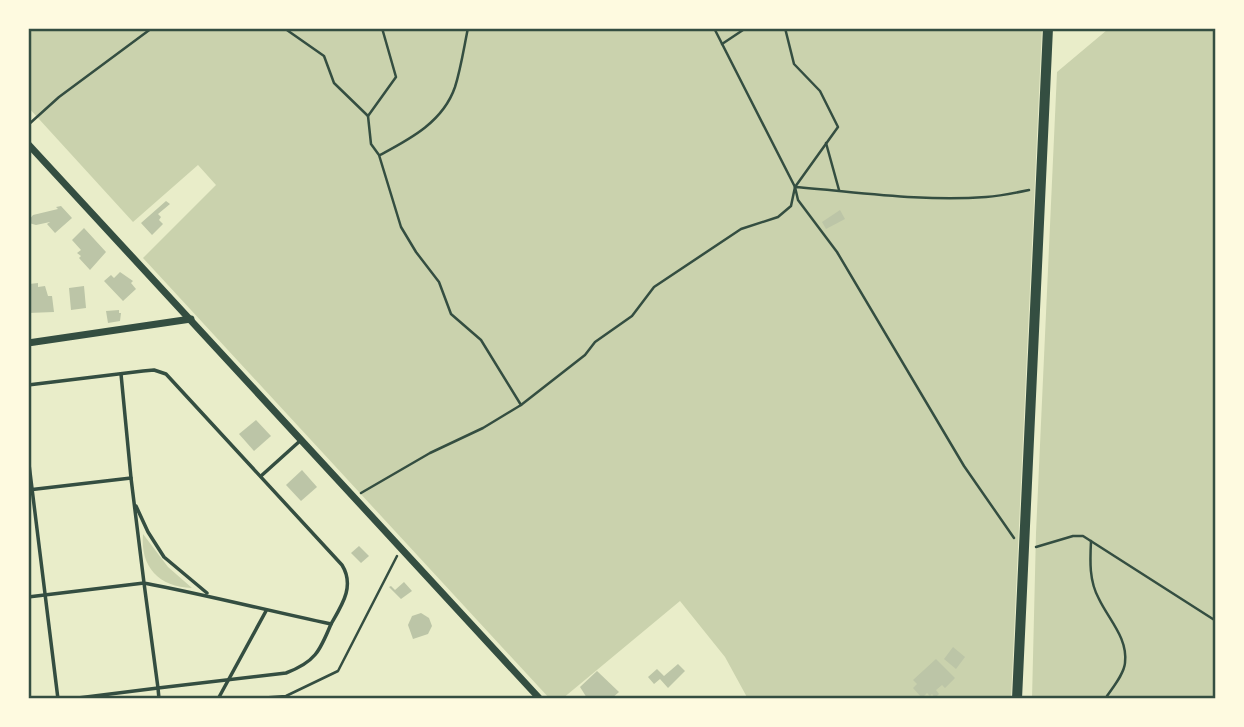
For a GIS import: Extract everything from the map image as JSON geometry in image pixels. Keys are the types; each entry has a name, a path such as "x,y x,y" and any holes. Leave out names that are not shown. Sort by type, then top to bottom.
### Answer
{"street":[{"path":"1017,699 1048,28"},
{"path":"28,144 540,699"},
{"path":"28,343 191,319"}],"lane":[{"path":"28,385 154,370 166,373 346,572 348,590 315,657 303,666 286,673 71,699"},
{"path":"121,374 131,478 159,699"},
{"path":"261,475 302,439"},
{"path":"28,456 30,490 58,699"},
{"path":"30,490 131,478"},
{"path":"134,503 164,557 208,595"},
{"path":"28,597 145,583 331,624"},
{"path":"218,699 266,611"}],"path":[{"path":"28,125 59,97 152,28"},
{"path":"284,28 324,56 334,83 368,116 371,144 379,155 401,227 439,282 451,314 481,341 521,405"},
{"path":"368,116 396,77 382,28"},
{"path":"379,155 426,128 442,110 455,89 468,28"},
{"path":"714,28 795,187 798,200 837,252 964,467 1015,539 1024,545 1083,536 1216,621"},
{"path":"722,44 746,28"},
{"path":"355,497 430,453 483,428 521,405 585,355 596,342 632,316 654,287 741,229 778,217 791,206 795,187 838,127 820,91 794,64 785,28"},
{"path":"826,143 839,190"},
{"path":"795,187 908,196 960,197 987,197 1040,189"},
{"path":"1091,541 1090,572 1098,598 1124,644 1126,665 1107,696 1108,699"},
{"path":"243,699 286,696 338,671 401,547"}],"green space":[{"path":"28,28 1042,28 1011,699 748,699 725,657 680,601 562,699 550,699 143,258 216,185 198,165 133,222 28,107"},
{"path":"1107,28 1216,28 1216,699 1032,699 1036,533 1057,72"},
{"path":"143,534 168,567 192,588 170,584 154,573 145,556"}],"building":[{"path":"166,201 170,204 158,214 163,224 152,235 141,223"},
{"path":"61,206 72,218 55,233 47,224 50,222 36,225 29,223 33,215"},
{"path":"840,210 845,219 826,229 822,222"},
{"path":"84,228 106,252 90,270 79,258 81,256 77,253 81,250 72,240"},
{"path":"120,272 133,281 131,283 136,289 123,301 104,281 111,275 114,278"},
{"path":"38,283 38,287 45,286 48,296 52,296 54,312 28,313 29,284"},
{"path":"84,286 86,308 71,310 69,288"},
{"path":"119,310 120,321 108,323 106,311"},
{"path":"256,420 271,436 254,451 239,434"},
{"path":"302,470 317,487 301,501 286,485"},
{"path":"359,546 369,556 361,563 351,553"},
{"path":"404,582 412,591 401,599 389,587 395,590"},
{"path":"421,613 429,618 432,626 428,634 413,639 408,625 412,616"},
{"path":"953,647 965,657 956,669 944,659"},
{"path":"936,659 955,678 945,688 942,685 936,690 939,694 935,698 927,693 922,698 913,688 917,684 913,680"},
{"path":"678,664 685,671 668,688 660,679 654,684 648,677 657,669 664,676"},
{"path":"597,671 619,692 611,699 587,698 580,687"}]}
